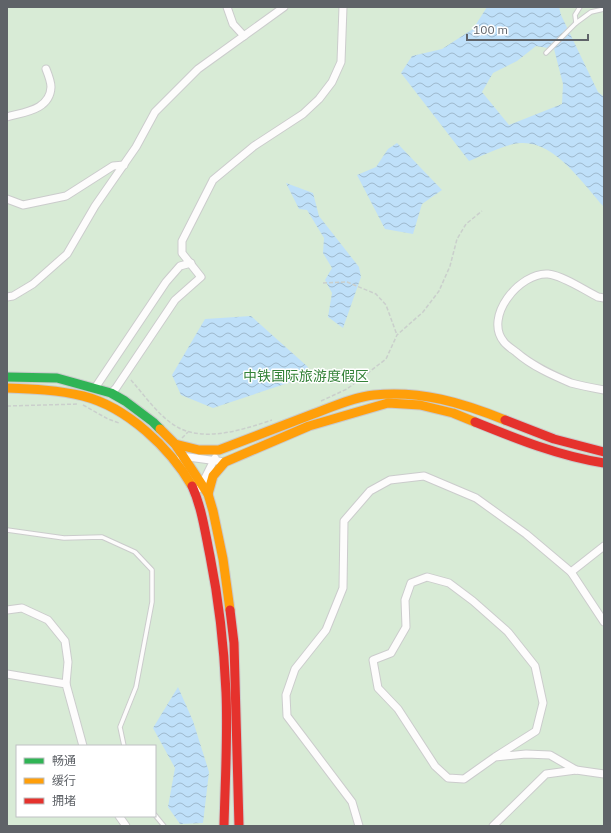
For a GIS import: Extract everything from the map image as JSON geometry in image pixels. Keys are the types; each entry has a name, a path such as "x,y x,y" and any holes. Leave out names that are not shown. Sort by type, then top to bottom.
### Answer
{"street":[{"path":"227,7 233,24 244,36"},
{"path":"7,297 13,296 33,284 67,254 95,206 136,147 156,112 198,69 284,7"},
{"path":"111,393 126,374 175,300 201,277 182,253 182,241 213,180 254,146 303,114 319,99 332,82 341,62 343,7"},
{"path":"7,117 38,108 47,100 51,87 46,69"},
{"path":"7,199 23,205 66,196 113,166 124,165"},
{"path":"95,388 166,282 180,266 191,263"},
{"path":"604,298 598,297 559,277 549,274 537,275 524,281 502,307 498,320 498,328 504,342 529,363 572,383 604,390"},
{"path":"7,377 57,378 111,393 142,413 175,444 208,494 223,559 234,643 239,826"},
{"path":"7,388 63,391 96,400 124,414 149,434 170,455 184,471 196,495 203,519 212,568 226,688 224,826"},
{"path":"175,444 204,451 219,450 340,404 373,395 401,394 434,397 485,412 554,439 604,452"},
{"path":"208,494 212,477 225,462 309,426 388,403 420,405 453,413 523,442 604,463"},
{"path":"196,495 219,450"},
{"path":"170,455 225,462"},
{"path":"359,826 352,802 287,716 286,695 295,669 326,630 343,588 344,521 370,491 390,480 424,476 476,498 526,534 572,572 604,622"},
{"path":"572,572 604,546"},
{"path":"495,758 536,731 543,703 535,666 508,632 473,601 449,584 428,577 411,583 405,600 406,627 391,653 373,660 378,688 398,709 435,766 448,778 464,779 495,758 526,754 550,755 576,770"},
{"path":"7,610 22,608 48,620 65,641 68,662 66,684 83,745"},
{"path":"7,674 66,684"},
{"path":"492,826 546,774 576,770 604,774"},
{"path":"120,817 126,826"}],"lane":[{"path":"576,23 575,15 580,7"},
{"path":"546,53 576,23 591,12 604,9"},
{"path":"7,530 64,538 102,537 135,552 152,570 152,602 136,687 120,727 124,745"},
{"path":"156,816 164,826"}],"path":[{"path":"316,404 347,389 386,359 397,335 423,312 439,291 450,266 457,239 466,224 482,211"},
{"path":"323,283 347,282 376,294 386,305 397,335"},
{"path":"126,374 161,414 178,427 188,431 215,435 252,427 274,419"},
{"path":"7,406 81,404 108,419 120,423"},
{"path":"175,444 188,431"}],"green space":[{"name":"中铁国际旅游度假区","path":"7,7 604,7 604,826 7,826"}],"water":[{"path":"487,7 559,7 561,15 598,92 604,97 604,207 557,156 533,144 521,143 508,145 469,161 401,73 412,56 442,49 473,29","holes":["536,46 554,49 563,84 562,104 509,125 482,92 493,73 517,61"]},
{"path":"397,143 442,190 422,204 413,234 385,229 357,175 376,167 388,149"},
{"path":"286,183 313,193 319,216 359,267 361,277 343,328 328,317 332,293 325,280 332,268 323,253 324,238 307,210 299,209"},
{"path":"251,316 308,367 303,378 213,408 181,395 172,375 205,319"},
{"path":"178,687 193,721 209,772 203,823 180,824 168,807 175,768 153,728"}],"traffic: fast":[{"path":"7,377 57,378 111,393 125,401 160,429"}],"traffic: slow":[{"path":"7,388 64,392 99,401 116,409 146,431 172,457 192,486"},
{"path":"175,444 199,450 219,450 343,403 374,395 408,394 441,399 473,408 505,420"},
{"path":"208,494 213,476 225,462 309,426 388,403 420,405 453,413 475,422"},
{"path":"160,429 175,444 208,494 223,559 230,610"}],"traffic: jam":[{"path":"505,420 554,439 604,452"},
{"path":"475,422 522,441 571,456 604,463"},
{"path":"192,486 201,511 205,529 216,590 224,658 227,725 224,826"},
{"path":"230,610 234,643 239,826"}]}
